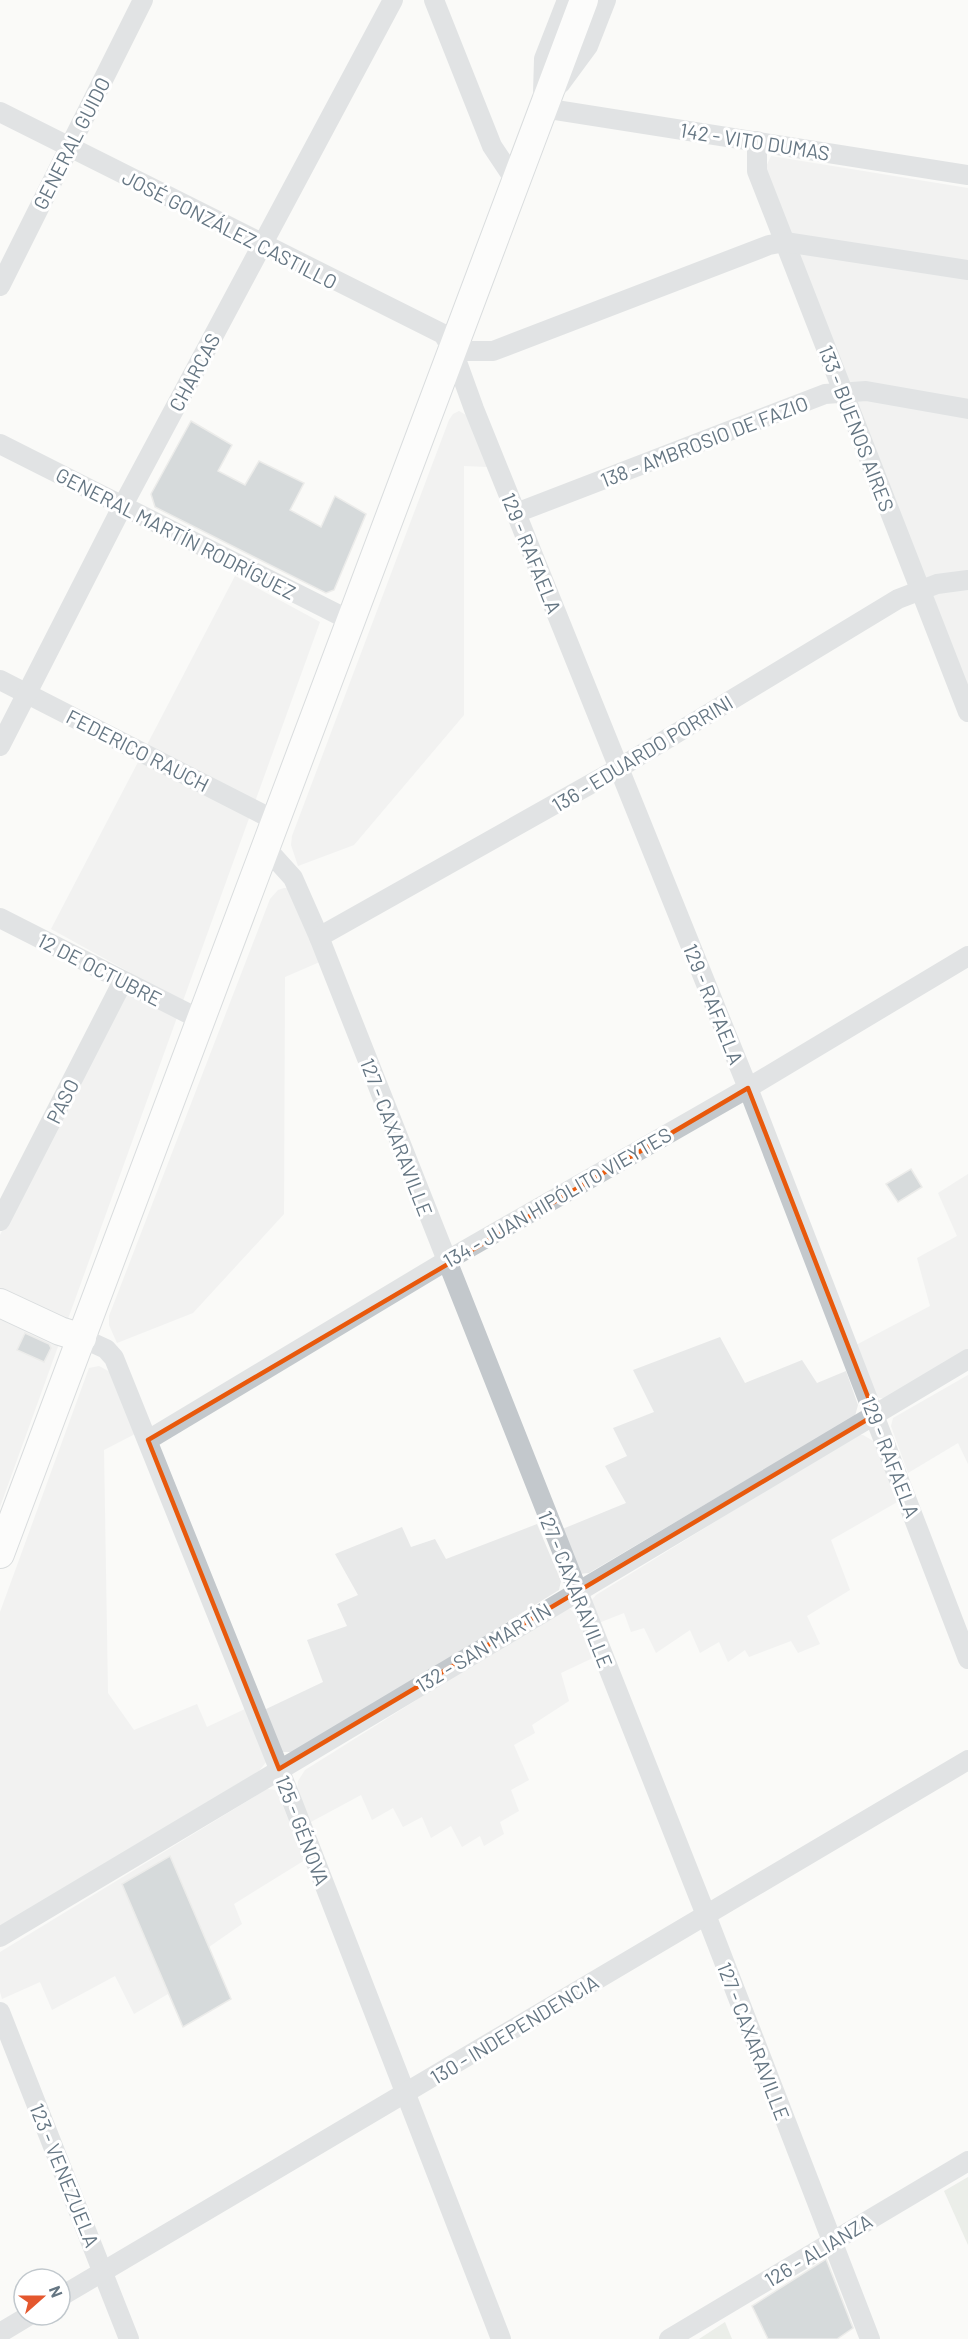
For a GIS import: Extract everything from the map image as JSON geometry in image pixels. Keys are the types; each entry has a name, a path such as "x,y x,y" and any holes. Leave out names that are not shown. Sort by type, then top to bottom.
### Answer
{"main road":[{"path":"0,1554 584,0"},
{"path":"0,1303 60,1331 82,1338"}],"street":[{"name":"GENERAL GUIDO","path":"0,286 143,0"},
{"name":"CHARCAS","path":"0,746 122,507 260,245 393,0"},
{"path":"435,0 492,146 516,182"},
{"path":"543,108 544,59 567,0"},
{"path":"543,108 588,46 606,0"},
{"name":"142 - VITO DUMAS","path":"543,108 968,174"},
{"name":"JOSÉ GONZÁLEZ CASTILLO","path":"0,112 260,245 442,334 453,351"},
{"name":"133 - BUENOS AIRES","path":"757,141 757,171 968,712"},
{"path":"453,351 493,351 769,245 785,242 804,243 968,270"},
{"name":"129 - RAFAELA","path":"453,351 748,1088 968,1659"},
{"name":"138 - AMBROSIO DE FAZIO","path":"516,513 825,394 866,391 968,409"},
{"name":"GENERAL MARTÍN RODRÍGUEZ","path":"0,444 351,621"},
{"name":"136 - EDUARDO PORRINI","path":"319,937 619,768 898,599 919,590 968,580"},
{"name":"FEDERICO RAUCH","path":"0,680 276,820"},
{"name":"127 - CAXARAVILLE","path":"266,848 293,878 319,937 706,1915 870,2339"},
{"name":"12 DE OCTUBRE","path":"0,918 201,1020"},
{"name":"134 - JUAN HIPÓLITO VIEYTES","path":"148,1440 446,1261 748,1088 968,956"},
{"name":"PASO","path":"0,1221 123,981"},
{"name":"125 - GÉNOVA","path":"82,1338 106,1349 114,1358 279,1769 501,2339"},
{"name":"132 - SAN MARTÍN","path":"0,1937 968,1359"},
{"name":"130 - INDEPENDENCIA","path":"72,2290 968,1760"},
{"name":"123 - VENEZUELA","path":"0,2012 129,2339"},
{"name":"126 - ALIANZA","path":"669,2339 968,2161"}],"highlighted area":[{"path":"748,1088 875,1415 279,1769 148,1440"}],"shaded area":[{"path":"771,156 968,188 968,689 764,171"},
{"path":"459,411 468,416 488,467 464,466 464,715 354,845 298,866 291,845 292,836 449,420"},
{"path":"235,576 320,622 0,1507 0,1235 131,973 51,929"},
{"path":"288,888 322,961 285,977 284,1214 193,1313 117,1343 109,1325 109,1316 270,899 278,890"},
{"path":"968,1174 968,1350 887,1399 875,1396 856,1345 930,1306 917,1258 957,1236 938,1193"},
{"path":"720,1337 745,1383 802,1360 817,1383 846,1371 858,1405 855,1416 589,1573 579,1574 560,1530 626,1503 605,1466 627,1456 613,1428 654,1412 633,1370"},
{"path":"99,1366 112,1373 135,1434 104,1450 108,1693 134,1730 197,1704 207,1727 247,1708 267,1761 259,1771 0,1928 0,1612 89,1368"},
{"path":"968,1375 968,1464 958,1443 908,1473 891,1426 893,1418"},
{"path":"856,1435 863,1435 875,1442 899,1501 831,1540 850,1590 807,1616 820,1644 798,1653 791,1641 749,1657 745,1650 728,1662 719,1642 700,1653 690,1630 656,1653 644,1628 631,1632 624,1613 596,1624 591,1601 596,1595"},
{"path":"537,1524 561,1581 559,1590 296,1752 281,1752 264,1710 323,1682 307,1640 347,1626 337,1604 358,1595 335,1554 402,1527 411,1547 435,1539 446,1559"},
{"path":"563,1608 570,1609 575,1614 595,1657 561,1673 569,1701 532,1725 535,1733 514,1745 529,1780 511,1790 519,1811 500,1822 504,1834 484,1846 480,1836 462,1847 451,1826 431,1838 422,1817 403,1827 393,1808 372,1820 361,1795 309,1823 297,1792 298,1781 305,1770"},
{"path":"267,1789 275,1790 279,1796 305,1860 234,1904 242,1924 209,1947 231,1999 183,2027 168,1994 134,2014 115,1976 52,2010 40,1982 2,1999 0,1952"},
{"path":"968,2177 968,2245 944,2191"},
{"path":"725,2322 732,2339 699,2339"}],"building":[{"path":"191,421 232,445 218,471 245,485 259,461 304,483 290,510 321,527 335,496 366,514 334,590 326,593 155,507 151,494"},
{"path":"911,1169 922,1187 898,1202 886,1184"},
{"path":"25,1333 49,1344 51,1348 44,1362 17,1350"},
{"path":"170,1856 231,1999 183,2027 122,1884"},
{"path":"826,2259 853,2328 837,2339 768,2339 752,2306"}]}
